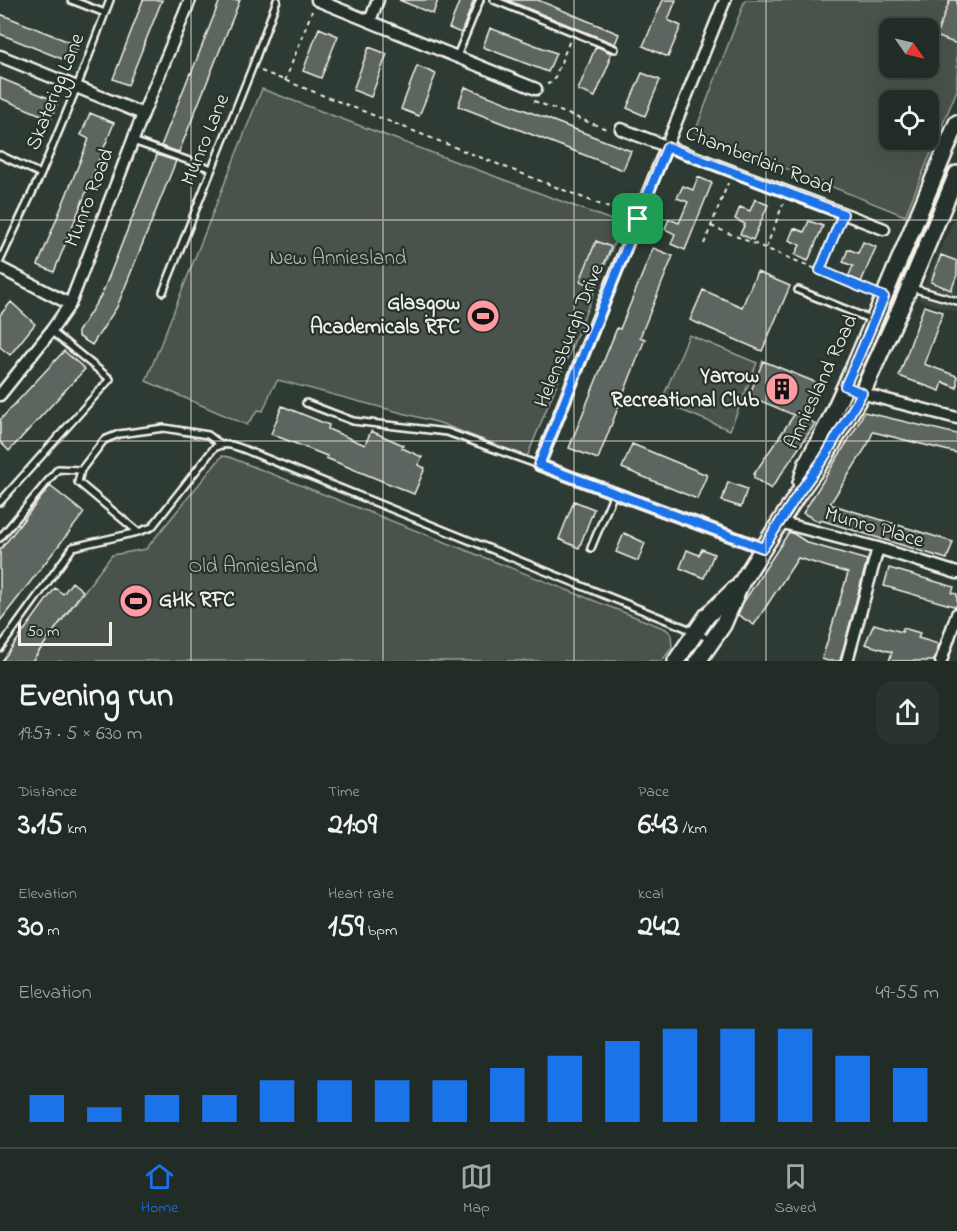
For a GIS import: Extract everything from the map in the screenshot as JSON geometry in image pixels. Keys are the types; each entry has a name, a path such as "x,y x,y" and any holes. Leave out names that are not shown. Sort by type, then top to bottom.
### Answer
{"street":[{"name":"Munro Road","path":"0,395 70,304 143,114 190,0"},
{"path":"370,21 378,0"},
{"name":"Helensburgh Drive","path":"539,465 725,0"},
{"path":"315,5 370,21 536,89"},
{"path":"0,56 143,114"},
{"name":"Anniesland Road","path":"798,494 807,463 829,422 874,321 957,123"},
{"name":"Chamberlain Road","path":"621,129 884,229"},
{"name":"Anniesland Road","path":"698,661 723,625 741,583 779,522 824,458 862,393 910,287 957,174"},
{"path":"0,268 70,304"},
{"path":"845,386 862,393 957,418"},
{"path":"539,465 763,548"},
{"name":"Munro Place","path":"779,522 878,548 957,573"},
{"path":"846,661 878,548"},
{"name":"Anniesland Road","path":"676,661 707,616 741,583"},
{"path":"941,661 957,614"}],"lane":[{"path":"71,0 105,13"},
{"name":"Skaterigg Lane","path":"0,261 41,174 110,0"},
{"name":"Munro Lane","path":"163,292 277,0"},
{"path":"457,56 480,0"},
{"path":"494,0 615,49"},
{"path":"133,141 212,169"},
{"path":"0,155 41,174"},
{"path":"910,287 957,300"},
{"path":"798,290 874,321"},
{"path":"0,502 110,379 51,331"},
{"path":"306,403 353,421 447,432 539,465"},
{"path":"138,532 78,482 81,470 104,440 119,434 164,428 208,435 220,444"},
{"path":"0,648 73,547 152,527 214,448 220,444 230,444 264,457 696,632 712,641"},
{"path":"0,538 58,469 81,470"},
{"path":"591,548 614,493"}],"path":[{"path":"285,81 315,5"},
{"path":"573,32 553,82 536,89 532,100 618,134 621,129"},
{"path":"252,68 638,219"},
{"path":"704,244 732,172"},
{"path":"766,248 788,193"},
{"path":"820,270 843,214"},
{"path":"711,226 884,297"}],"shaded area":[{"path":"957,213 957,312 918,300"}],"green space":[{"path":"745,0 957,0 957,90 939,134 939,90 879,90 879,150 932,150 905,216 695,132"},
{"name":"New Anniesland","path":"262,89 622,224 527,457 440,423 278,380 263,411 258,410 247,425 146,381"},
{"path":"689,335 757,363 730,430 661,402"},
{"name":"Old Anniesland","path":"222,456 666,629 671,634 672,647 662,661 31,661 112,555 146,549"}],"building":[{"path":"143,0 162,0 128,85 113,79"},
{"path":"220,0 240,0 179,152 161,146 191,74"},
{"path":"399,0 438,0 433,14"},
{"path":"460,0 474,0 461,33 449,28"},
{"path":"507,0 538,0 619,34 615,44"},
{"path":"663,0 676,0 668,20 681,26 668,57 643,46"},
{"path":"950,0 957,0 957,44 939,37 939,28"},
{"path":"0,14 79,46 72,63 0,34"},
{"path":"319,28 338,36 321,78 303,71"},
{"path":"490,28 556,53 548,72 483,47"},
{"path":"596,46 611,53 595,97 578,90"},
{"path":"369,47 387,54 371,97 353,90"},
{"path":"417,66 436,74 419,116 401,109"},
{"path":"642,73 660,80 645,116 627,108"},
{"path":"0,78 58,102 51,119 0,98"},
{"path":"465,87 631,151 623,170 458,106"},
{"path":"90,113 114,123 54,272 38,265 89,139 81,135"},
{"path":"157,155 176,161 117,307 92,345 78,336 78,332 102,294"},
{"path":"698,177 712,183 685,250 671,244 675,234 665,229 669,219 679,223 688,202 677,198 683,186 693,190"},
{"path":"755,199 768,205 753,240 740,234 745,224 735,219 740,207 750,211"},
{"path":"809,221 823,226 808,261 795,255 800,245 789,240 794,228 804,232"},
{"path":"596,241 611,247 595,287 580,281"},
{"path":"863,242 876,247 861,282 848,277 853,266 843,262 848,249 858,253"},
{"path":"653,248 673,256 640,337 645,339 598,459 569,448 617,328 620,329"},
{"path":"941,255 957,261 957,275 951,290 931,282"},
{"path":"757,272 790,286 762,351 690,320 703,290 742,307"},
{"path":"11,302 35,324 10,355 0,347 0,315"},
{"path":"924,306 943,312 924,364 957,376 957,388 943,382 940,391 899,376"},
{"path":"64,351 85,369 9,451 0,442 0,420"},
{"path":"763,361 815,382 802,415 815,424 771,489 754,478 754,474 794,415 749,396"},
{"path":"282,406 329,425 328,429 365,445 371,431 403,445 402,448 422,457 418,465 425,468 414,494 271,434"},
{"path":"864,412 957,434 957,453 873,432 868,444 830,504 953,542 947,559 820,520 819,522 803,513"},
{"path":"632,444 707,475 697,499 622,468"},
{"path":"728,482 747,489 741,507 722,501"},
{"path":"50,486 84,513 0,621 0,550"},
{"path":"574,501 594,509 579,548 559,539"},
{"path":"789,532 808,543 867,560 840,661 822,659 848,573 798,558 754,625 738,615 743,603"},
{"path":"624,533 645,543 638,561 616,552"},
{"path":"702,549 714,554 704,578 680,568 687,550 699,555"},
{"path":"889,568 954,587 952,593 957,594 957,607 884,586"},
{"path":"72,582 83,591 32,661 2,661 55,588 63,594"},
{"path":"874,624 902,632 903,628 920,633 918,638 939,644 934,661 889,661 892,652 865,644"}],"place":[{"name":"Glasgow Academicals RFC","path":"483,316"},
{"name":"Yarrow Recreational Club","path":"782,389"},
{"name":"GHK RFC","path":"136,601"}],"route":[{"path":"667,147 843,214 820,270 884,297 845,386 862,393 824,458 763,548 539,465 638,219 667,147"}]}
